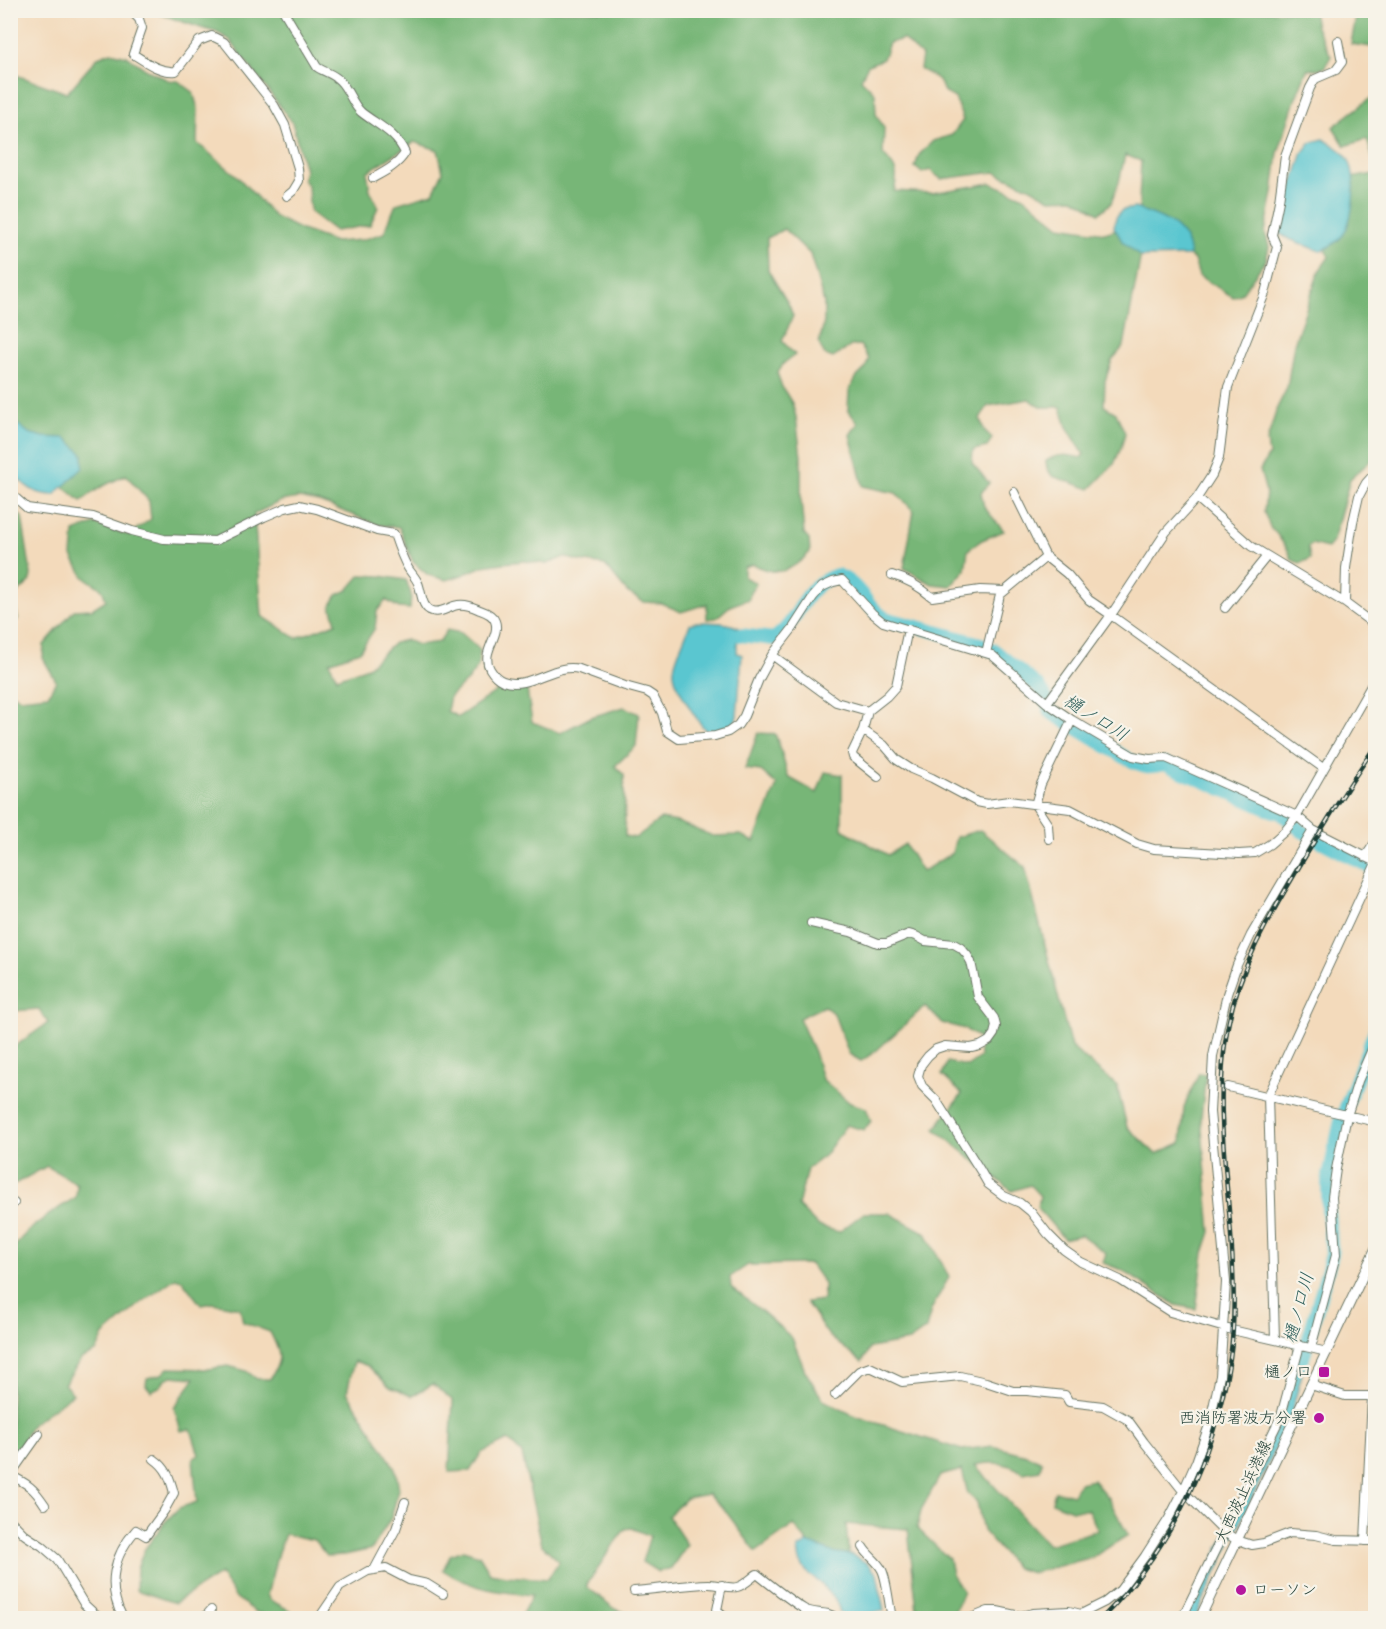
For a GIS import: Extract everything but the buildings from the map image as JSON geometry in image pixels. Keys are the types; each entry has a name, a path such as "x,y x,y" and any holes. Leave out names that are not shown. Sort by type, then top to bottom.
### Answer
{"main road":[{"name":"大西波止浜港線","path":"1200,1618 1376,1248"}],"street":[{"path":"10,16 15,10"},
{"path":"130,10 139,19 142,28 133,54 168,72 176,71 198,41 212,36 224,42 274,105 285,125 298,168 298,181 293,191 287,196"},
{"path":"283,10 316,67 333,75 341,82 359,110 390,131 402,147 405,153 402,157 392,167 373,178"},
{"path":"1047,703 1111,615 1166,532 1197,498 1212,475 1219,458 1228,387 1265,293 1277,247 1272,235 1285,156 1315,79 1336,70 1342,62 1338,41"},
{"path":"1344,603 1346,568 1357,504 1366,483 1376,472"},
{"path":"1014,492 1046,557 1067,574 1089,600 1323,768"},
{"path":"10,493 27,508 93,517 132,531 164,539 215,541 274,512 298,505 317,509 377,531 394,534 408,568 418,582 427,608 440,611 458,605 467,605 493,617 496,628 486,660 494,674 501,680 509,683 520,682 573,667 653,696 662,712 667,731 679,739 715,736 728,732 738,725 772,655 813,597 822,587 842,580 872,613 884,622 992,655 1047,703 1133,756 1149,759 1166,758 1297,816 1313,830 1376,863 1268,1096 1275,1339"},
{"path":"1197,498 1251,546 1344,603 1376,626"},
{"path":"1225,608 1267,556"},
{"path":"986,653 1000,595 1046,557"},
{"path":"892,575 920,587 932,597 980,590 1004,591"},
{"path":"879,777 853,757 852,753 863,730 868,711 896,686 908,630"},
{"path":"772,655 836,702 868,711"},
{"path":"863,730 884,745 897,760 977,802 987,804 1009,801 1070,809 1137,844 1154,849 1255,853 1285,831 1297,816 1376,677"},
{"path":"1049,839 1048,825 1035,805 1041,784 1072,720"},
{"path":"971,1618 988,1611 1020,1616 1069,1611 1082,1616 1105,1602 1120,1590 1145,1556 1168,1520 1196,1462 1211,1415 1220,1376 1226,1282 1210,1112 1213,1056 1227,994 1237,965 1251,936 1313,830"},
{"path":"1365,857 1376,841"},
{"path":"811,922 851,932 878,943 887,943 909,934 925,941 954,944 961,948 971,962 978,997 994,1018 996,1026 994,1034 989,1041 980,1046 971,1048 945,1046 936,1049 921,1065 918,1076 922,1086 936,1100 988,1184 1031,1212 1064,1250 1081,1262 1120,1280 1170,1311 1223,1327 1327,1352"},
{"path":"1311,1348 1336,1255 1332,1197 1347,1116 1358,1081 1376,1040"},
{"path":"1228,1087 1376,1122"},
{"path":"1182,1618 1281,1416 1300,1345"},
{"path":"834,1395 859,1371 870,1367 902,1382 960,1376 1013,1391 1065,1395 1069,1402 1103,1406 1128,1420 1183,1491 1224,1532 1238,1539 1252,1545 1290,1533 1316,1535 1336,1540 1376,1541"},
{"path":"1311,1385 1345,1396 1374,1396 1365,1542"},
{"path":"39,1434 10,1475 37,1492 45,1505"},
{"path":"123,1618 114,1590 114,1570 118,1556 136,1530 146,1536 174,1493 163,1465 153,1459"},
{"path":"374,1570 396,1529 405,1502"},
{"path":"10,1520 25,1535 57,1559 84,1605 99,1618"},
{"path":"862,1547 884,1572 892,1618"},
{"path":"319,1618 340,1587 368,1571 386,1568 409,1580 427,1584 444,1594"},
{"path":"634,1591 712,1584 736,1588 757,1574 807,1611 832,1614 836,1618"},
{"path":"722,1585 717,1610 727,1618"},
{"path":"204,1618 211,1610"}],"green space":[{"path":"151,11 1313,11 1316,27 1331,56 1324,68 1307,70 1278,153 1265,232 1269,247 1266,260 1241,294 1233,297 1199,276 1194,260 1140,216 1141,161 1125,155 1111,203 1099,213 1074,198 1050,199 995,172 941,179 930,170 922,173 915,167 919,155 933,141 952,135 963,120 955,98 944,92 939,80 920,69 922,56 903,39 889,43 883,59 868,65 861,79 875,93 876,114 884,128 883,154 894,167 896,174 894,191 932,193 991,183 1024,197 1060,226 1105,233 1120,228 1142,249 1124,346 1112,360 1105,381 1104,406 1116,413 1125,433 1114,464 1090,489 1052,476 1046,461 1063,455 1081,458 1084,454 1067,427 1061,407 1041,407 1029,399 988,406 980,418 984,430 992,438 987,447 973,450 972,463 989,483 981,493 984,507 1004,531 982,540 968,550 965,570 951,586 932,584 904,568 914,511 896,493 863,486 850,435 858,423 848,410 849,391 856,378 865,369 869,359 860,345 851,346 833,358 825,355 819,344 824,322 824,303 810,254 784,229 767,238 768,270 793,316 782,341 795,355 784,363 777,373 792,403 796,417 801,457 804,534 809,540 810,552 797,564 784,570 770,571 753,564 744,567 744,577 756,583 750,592 749,599 730,606 716,618 707,619 707,604 681,612 661,603 643,602 627,592 605,565 564,557 547,564 524,561 483,566 447,580 428,575 413,562 399,527 379,525 319,502 299,498 281,501 254,514 262,616 296,638 336,623 331,605 337,595 348,590 361,575 406,580 411,594 410,609 399,608 386,600 377,611 375,628 360,651 329,662 337,678 368,667 394,643 406,640 418,645 439,642 447,630 461,633 480,650 478,666 468,680 450,696 447,711 458,717 501,688 527,690 532,722 560,733 591,717 624,707 639,714 636,746 615,766 624,775 625,836 635,838 661,819 677,822 713,836 741,835 754,842 777,785 761,771 745,769 758,733 775,734 788,777 817,793 825,772 842,775 842,829 888,855 905,844 922,872 952,853 956,837 980,830 1025,867 1071,1047 1117,1086 1127,1127 1156,1154 1181,1143 1184,1107 1199,1073 1206,1074 1201,1118 1211,1232 1204,1253 1196,1309 1176,1305 1122,1270 1103,1263 1106,1253 1081,1235 1064,1239 1037,1207 1040,1196 1030,1185 1012,1191 935,1129 962,1094 942,1075 947,1062 967,1066 980,1057 978,1037 965,1029 942,1023 925,1006 876,1051 861,1061 849,1054 834,1014 824,1006 799,1018 814,1052 822,1079 850,1103 866,1108 871,1121 864,1130 846,1125 825,1155 807,1169 798,1206 818,1226 839,1232 864,1213 889,1213 926,1233 949,1277 931,1310 926,1329 909,1341 870,1348 862,1362 829,1336 806,1302 823,1300 824,1284 810,1264 748,1265 730,1277 731,1287 792,1338 805,1371 823,1400 855,1416 962,1450 993,1446 1027,1455 1042,1462 1040,1470 1023,1473 1000,1463 975,1465 1048,1545 1098,1530 1088,1510 1072,1510 1052,1502 1055,1491 1073,1495 1079,1483 1093,1480 1108,1498 1128,1535 1093,1557 1032,1573 1016,1568 983,1531 977,1502 968,1494 962,1470 940,1476 921,1510 917,1528 949,1559 952,1575 963,1591 952,1618 933,1618 917,1610 908,1529 846,1524 849,1557 812,1548 794,1525 756,1552 724,1509 708,1494 686,1498 668,1516 687,1545 671,1568 658,1572 642,1562 650,1536 632,1528 625,1529 586,1586 615,1609 639,1618 520,1618 532,1595 497,1591 464,1582 443,1570 450,1555 463,1550 479,1555 490,1573 548,1579 559,1561 542,1545 522,1454 508,1440 481,1453 470,1471 449,1472 453,1401 433,1384 412,1396 390,1387 368,1366 354,1361 347,1392 395,1468 399,1489 391,1518 372,1549 327,1556 314,1540 285,1534 267,1595 270,1600 291,1611 287,1618 273,1618 256,1612 235,1597 220,1574 175,1603 136,1590 137,1569 144,1550 165,1522 179,1508 197,1502 193,1459 199,1455 191,1429 181,1431 174,1408 195,1378 172,1376 151,1391 146,1385 147,1378 162,1374 168,1368 209,1369 228,1366 246,1371 257,1379 270,1379 279,1361 279,1356 270,1332 243,1322 240,1308 213,1303 201,1305 182,1280 175,1278 104,1335 96,1352 82,1358 64,1384 73,1394 32,1424 11,1463 11,1253 31,1229 76,1197 77,1184 47,1166 11,1186 11,1053 14,1047 48,1023 39,1009 12,1011 11,1013 11,693 20,698 48,695 56,681 43,658 44,645 74,610 92,609 106,600 102,589 84,577 72,556 74,532 94,524 128,535 151,519 149,501 126,475 101,487 81,501 64,487 63,464 11,438 11,76 16,75 67,93 98,57 111,52 127,56 147,70 168,80 178,81 193,92 198,109 197,143 237,176 275,217 299,229 335,242 362,240 384,233 396,204 433,193 443,172 438,150 414,142 367,172 370,190 378,207 370,225 335,231 310,212 308,186 303,179 305,170 292,122 229,39 216,32"},
{"path":"1357,11 1375,11 1375,51 1372,47 1351,44"},
{"path":"1371,98 1375,99 1375,166 1367,139 1345,146 1333,127"},
{"path":"1375,174 1375,457 1350,479 1333,541 1327,548 1312,544 1308,547 1310,559 1300,563 1292,560 1288,550 1271,529 1264,512 1266,492 1260,470 1269,455 1267,441 1277,408 1287,388 1294,344 1319,271 1329,257 1323,244 1346,179"},
{"path":"11,506 22,517 31,574 30,582 13,597 18,619 11,622"}],"water":[{"path":"1323,139 1336,146 1350,163 1354,195 1350,218 1343,235 1320,251 1287,238 1279,233 1279,227 1303,152 1310,143"},
{"path":"1135,208 1163,219 1178,229 1188,245 1190,256 1141,257 1122,241 1114,227 1116,217 1122,210"},
{"path":"11,419 29,433 44,437 66,438 83,454 83,468 54,495 35,491 11,471"},
{"path":"696,622 727,624 744,631 742,638 737,638 737,653 742,655 737,716 734,724 723,731 707,732 686,702 674,676 676,659 690,624"},
{"path":"1300,1350 1308,1352 1290,1418 1195,1618 1186,1618 1285,1409"},
{"path":"807,1543 833,1552 852,1555 867,1563 877,1574 884,1611 846,1617 840,1613 837,1602 822,1584 809,1575 800,1562 798,1549"}],"waterway":[{"name":"樋ノ口川","path":"740,635 774,639 791,622 808,595 825,580 837,575 852,584 885,618 981,644 995,651 1039,687 1045,696 1050,712 1128,759 1146,766 1165,764 1281,813 1302,831 1376,870"},
{"name":"樋ノ口川","path":"1302,1362 1332,1254 1328,1181 1341,1120 1376,1028"}],"railway":[{"path":"1102,1618 1149,1562 1187,1498 1214,1430 1223,1394 1232,1343 1234,1296 1222,1107 1224,1056 1232,1008 1247,964 1278,902 1376,745"}],"place":[{"name":"樋ノ口","path":"1324,1372"},
{"name":"西消防署波方分署","path":"1319,1418"},
{"name":"ローソン","path":"1241,1590"}]}
